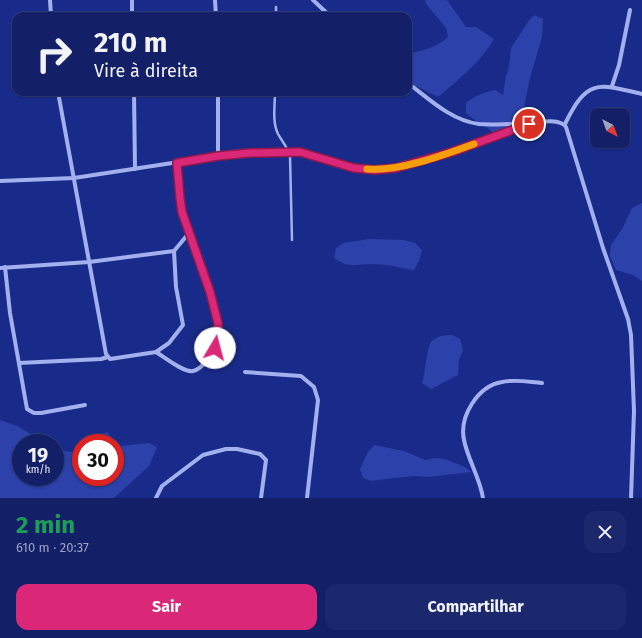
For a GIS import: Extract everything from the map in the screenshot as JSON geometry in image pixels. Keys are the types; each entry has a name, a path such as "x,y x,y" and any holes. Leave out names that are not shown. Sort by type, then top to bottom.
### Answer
{"street":[{"path":"50,0 51,12"},
{"path":"132,0 132,12"},
{"path":"215,0 216,12"},
{"path":"313,0 326,12"},
{"path":"612,86 619,65 630,10"},
{"path":"631,498 634,411 631,335 628,319 603,248 565,124 573,108 583,94 597,87 612,86 642,94"},
{"path":"412,87 450,114 466,121 480,124 529,124 554,121 565,124"},
{"path":"59,96 108,357"},
{"path":"134,96 135,169"},
{"path":"218,96 218,156"},
{"path":"0,181 74,178 218,156 249,153 300,152 354,168 375,170 396,168 452,152 529,124"},
{"path":"156,352 182,368 188,371 193,371 207,360 215,348 218,336 218,323 210,292 189,233 180,198 177,163"},
{"path":"84,405 41,413 34,413 27,409 2,268 89,262 174,251 189,233"},
{"path":"19,363 102,359 108,357 113,360 156,352 169,343 183,325 176,287 174,251"},
{"path":"244,372 301,376 314,387 318,400 308,498"},
{"path":"483,498 481,486 470,460 462,429 464,419 469,409 482,392 500,382 511,381 542,383"},
{"path":"156,498 162,486 203,455 226,449 250,451 264,457 266,460 261,498"}],"lane":[{"path":"276,7 276,12"},
{"path":"275,96 277,132 289,152 292,240"}],"shaded area":[{"path":"425,0 447,0 466,27 476,27 494,39 476,63 438,97 412,84 412,53 434,46 448,37 446,28 427,5"},
{"path":"534,15 543,19 542,37 530,78 524,107 517,125 499,140 492,131 466,113 466,103 476,96 495,90 503,95 509,67 511,48"},
{"path":"642,203 642,281 633,275 616,270 610,256 611,245 622,229 632,208"},
{"path":"369,239 404,240 415,243 422,250 419,261 414,270 378,264 348,265 334,258 336,248 344,243"},
{"path":"452,335 460,339 463,350 459,360 458,375 431,389 422,383 431,342 438,337"},
{"path":"0,420 17,426 31,434 12,434 12,486 64,486 64,451 72,452 72,486 124,486 124,446 149,443 157,447 149,466 114,498 0,498"},
{"path":"374,445 404,451 425,460 435,458 445,459 465,467 471,472 372,481 363,478 360,469 368,452"}],"slow traffic":[{"path":"367,169 375,170 396,168 474,144"}],"route":[{"path":"215,348 218,336 218,323 210,292 182,212 177,163 218,156 249,153 300,152 354,168 375,170 396,168 452,152 529,124"}]}
